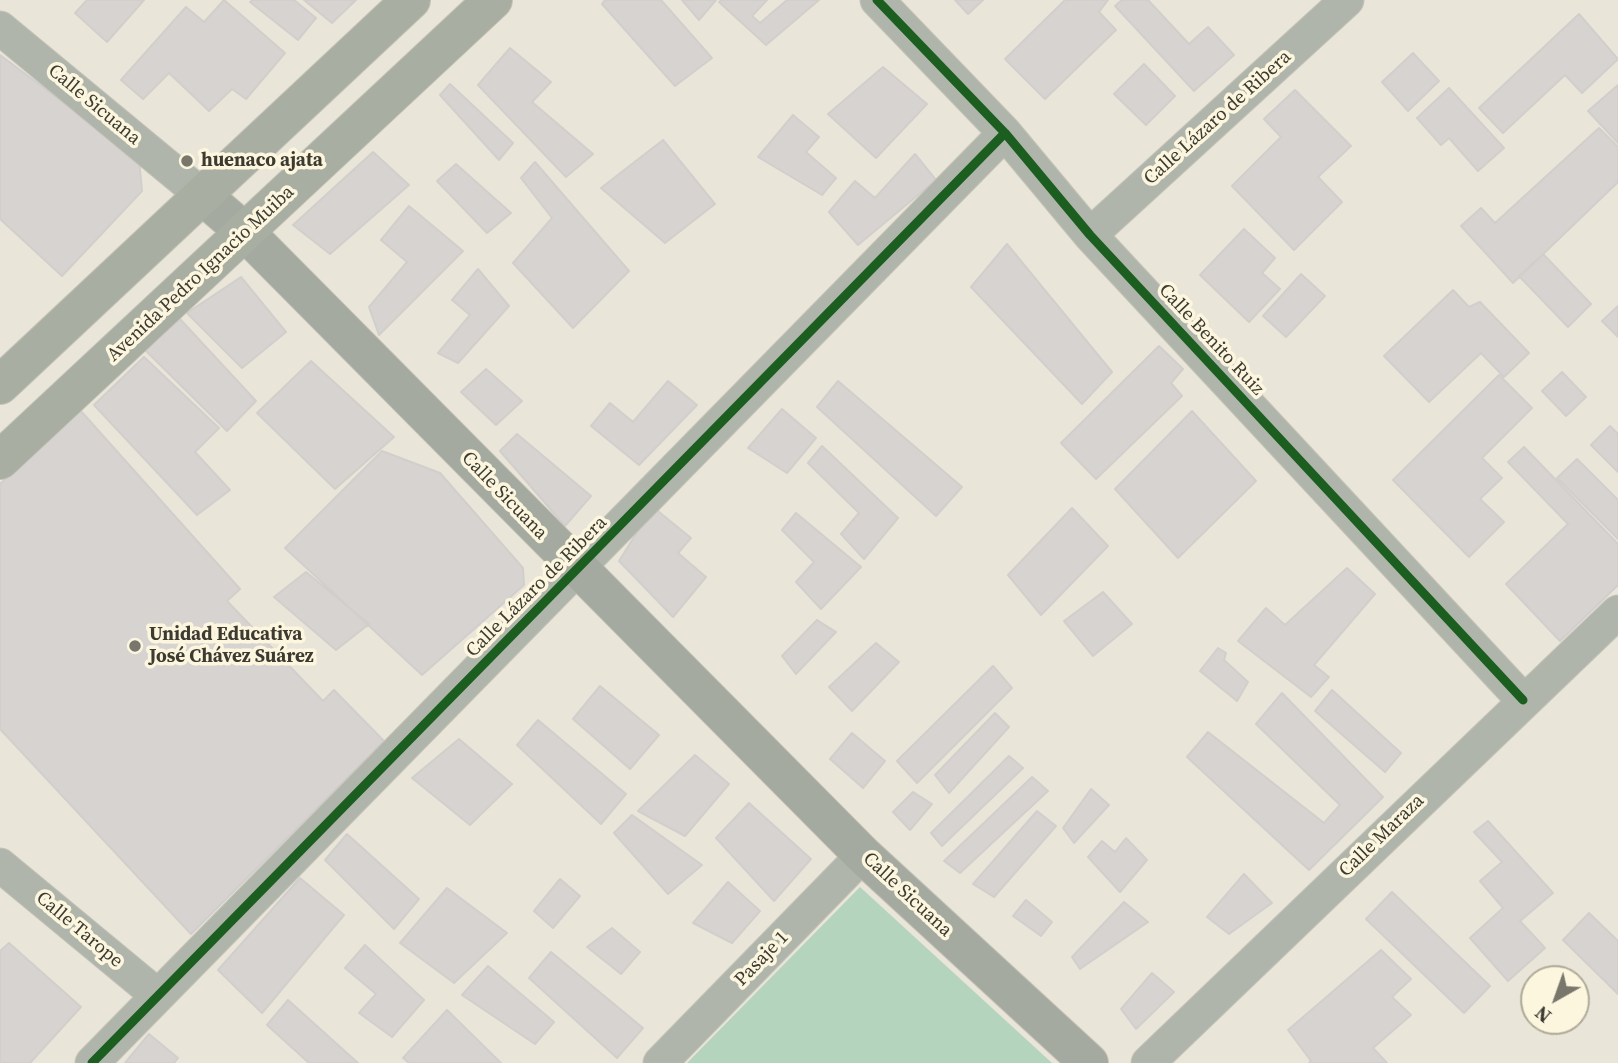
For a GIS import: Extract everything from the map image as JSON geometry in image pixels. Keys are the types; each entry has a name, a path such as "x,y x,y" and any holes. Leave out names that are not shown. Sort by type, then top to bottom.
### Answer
{"main road":[{"path":"0,385 411,0"},
{"name":"Avenida Pedro Ignacio Muiba","path":"0,460 493,0"},
{"name":"Calle Sicuana","path":"204,195 246,233 863,855 1089,1063"}],"street":[{"name":"Calle Benito Ruiz","path":"877,0 1004,133 1090,235 1523,700"},
{"name":"Calle Lázaro de Ribera","path":"1090,235 1347,0"},
{"name":"Calle Sicuana","path":"0,28 204,195"},
{"name":"Calle Lázaro de Ribera","path":"92,1063 1004,133"},
{"name":"Calle Maraza","path":"1148,1063 1523,700 1618,612"},
{"name":"Pasaje 1","path":"660,1063 863,855"},
{"name":"Calle Tarope","path":"0,865 157,995"}],"green space":[{"path":"860,887 1052,1063 687,1063"}],"building":[{"path":"87,0 144,0 107,42 75,13"},
{"path":"224,0 285,53 246,99 232,89 209,111 169,73 143,99 121,80 186,7 204,22"},
{"path":"294,0 316,18 298,40 250,2"},
{"path":"304,0 356,0 332,23"},
{"path":"605,0 661,0 712,58 675,86 602,4"},
{"path":"682,0 716,0 699,20"},
{"path":"767,0 752,16 760,23 787,0 819,0 766,45 719,2"},
{"path":"955,0 983,0 968,14"},
{"path":"1065,0 1108,0 1099,12 1116,30 1045,99 1005,59"},
{"path":"1122,0 1148,0 1189,44 1208,27 1234,55 1194,91 1115,6"},
{"path":"1579,14 1618,59 1582,93 1565,75 1503,133 1479,108"},
{"path":"510,48 551,82 532,102 593,154 566,177 478,85"},
{"path":"1413,53 1439,81 1408,111 1382,82"},
{"path":"0,55 139,159 142,191 62,276 0,219"},
{"path":"1144,64 1175,96 1146,125 1114,94"},
{"path":"883,67 927,104 876,158 828,114"},
{"path":"450,84 513,143 499,160 440,95"},
{"path":"1618,85 1618,143 1588,111"},
{"path":"1449,88 1504,148 1478,171 1449,138 1441,145 1417,118"},
{"path":"1295,90 1351,146 1318,177 1342,202 1294,250 1232,186 1281,137 1264,119"},
{"path":"793,115 819,137 806,152 836,178 822,195 758,157"},
{"path":"1599,128 1618,147 1618,182 1513,283 1461,226 1481,208 1495,223"},
{"path":"663,140 715,204 665,243 601,188"},
{"path":"373,152 409,185 330,254 293,225"},
{"path":"915,154 936,180 858,245 829,212 855,181 875,198"},
{"path":"535,162 629,271 573,328 513,263 552,218 521,178"},
{"path":"456,164 511,213 487,233 437,181"},
{"path":"409,206 463,251 379,335 369,307 407,262 381,240"},
{"path":"1244,229 1275,258 1262,273 1280,289 1249,322 1200,275"},
{"path":"1007,244 1112,372 1082,404 971,287"},
{"path":"1543,254 1591,304 1568,327 1519,276"},
{"path":"478,269 509,306 458,363 438,353 470,315 452,300"},
{"path":"1301,274 1325,296 1286,337 1263,316"},
{"path":"241,277 286,332 242,368 187,313"},
{"path":"1453,290 1469,307 1480,302 1529,353 1504,377 1481,353 1429,402 1384,356"},
{"path":"1618,306 1618,337 1602,321"},
{"path":"180,319 256,401 227,431 145,350"},
{"path":"1159,346 1183,369 1171,383 1182,396 1096,479 1061,443"},
{"path":"144,357 219,428 195,452 230,490 197,515 94,405"},
{"path":"311,361 394,437 335,489 257,413"},
{"path":"486,369 522,401 496,425 461,392"},
{"path":"1562,372 1586,397 1566,416 1542,391"},
{"path":"1499,375 1532,408 1482,458 1502,478 1480,499 1504,522 1469,557 1393,480"},
{"path":"668,381 697,405 639,465 591,426 610,403 633,422"},
{"path":"838,381 962,487 936,516 817,407"},
{"path":"782,409 816,438 787,473 748,448"},
{"name":"Unidad Educativa José Chávez Suárez","path":"80,410 240,589 227,601 323,701 334,690 384,741 191,934 0,729 0,484"},
{"path":"1192,411 1256,481 1178,558 1115,489"},
{"path":"1610,426 1618,434 1618,472 1591,445"},
{"path":"517,434 591,496 565,526 500,451"},
{"path":"822,446 898,518 864,559 841,534 859,513 808,463"},
{"path":"1524,447 1618,544 1618,585 1560,641 1506,584 1568,524 1508,462"},
{"path":"382,451 440,473 523,568 524,585 422,675 285,548"},
{"path":"1577,459 1618,500 1618,539 1557,478"},
{"path":"653,507 691,538 678,553 706,577 673,617 619,561"},
{"path":"1072,508 1108,546 1041,615 1008,575"},
{"path":"796,513 861,567 821,609 796,582 814,562 782,530"},
{"path":"1347,568 1375,594 1314,665 1329,677 1311,697 1238,641 1266,608 1285,625"},
{"path":"306,572 369,624 336,650 274,597"},
{"path":"1103,592 1132,624 1093,656 1064,621"},
{"path":"817,620 836,632 796,674 782,656"},
{"path":"876,643 899,662 852,711 829,687"},
{"path":"1218,648 1226,653 1224,660 1248,682 1237,701 1200,671"},
{"path":"993,666 1012,688 917,783 897,761"},
{"path":"600,686 659,735 630,769 573,719"},
{"path":"1332,690 1401,753 1385,772 1315,711"},
{"path":"1282,693 1383,797 1309,870 1187,757 1208,732 1324,823 1340,805 1256,724"},
{"path":"995,713 1009,727 949,793 935,775"},
{"path":"538,720 626,794 601,824 517,745"},
{"path":"852,733 885,761 863,788 830,759"},
{"path":"459,739 512,784 470,825 412,778"},
{"path":"695,755 729,784 685,836 638,811"},
{"path":"1009,756 1023,768 942,846 931,833"},
{"path":"1032,777 1048,791 960,873 944,861"},
{"path":"1091,789 1109,805 1074,843 1063,828"},
{"path":"913,792 932,804 910,830 893,812"},
{"path":"749,803 811,859 774,901 716,838"},
{"path":"1037,811 1056,826 994,897 973,884"},
{"path":"632,815 702,865 668,894 614,833"},
{"path":"1488,821 1553,893 1520,921 1545,948 1526,965 1520,965 1520,970 1508,981 1470,938 1503,908 1480,881 1502,862 1474,832"},
{"path":"347,834 419,899 394,929 325,860"},
{"path":"1126,838 1147,860 1120,892 1088,857 1102,841 1115,852"},
{"path":"1244,874 1272,903 1229,934 1207,917"},
{"path":"300,878 344,915 262,1013 218,970"},
{"path":"560,879 580,896 553,928 534,911"},
{"path":"728,882 760,911 732,943 693,923"},
{"path":"447,888 507,933 454,983 400,943"},
{"path":"1392,892 1490,986 1464,1013 1366,919"},
{"path":"1026,900 1052,922 1041,936 1013,916"},
{"path":"1124,902 1148,922 1080,969 1072,957"},
{"path":"1589,913 1618,941 1618,994 1590,965 1563,940"},
{"path":"612,928 640,952 621,974 587,947"},
{"path":"9,943 81,1007 30,1063 0,1063 0,951"},
{"path":"365,945 424,1000 392,1037 359,1013 376,994 345,968"},
{"path":"1381,950 1411,979 1392,997 1411,1015 1373,1048 1387,1063 1309,1063 1311,1061 1288,1030"},
{"path":"551,952 643,1028 617,1058 529,978"},
{"path":"488,966 554,1022 535,1044 462,995"},
{"path":"1152,973 1174,992 1136,1029 1121,1009"},
{"path":"288,1000 358,1063 309,1063 267,1025"},
{"path":"447,1010 501,1063 409,1063 403,1058"},
{"path":"149,1034 178,1058 174,1063 125,1063"}],"cycle path":[{"path":"877,0 1005,133 1090,235 1523,700"},
{"path":"92,1063 1005,133"}],"place":[{"name":"huenaco ajata","path":"187,161"},
{"name":"Unidad Educativa José Chávez Suárez","path":"135,646"}]}
